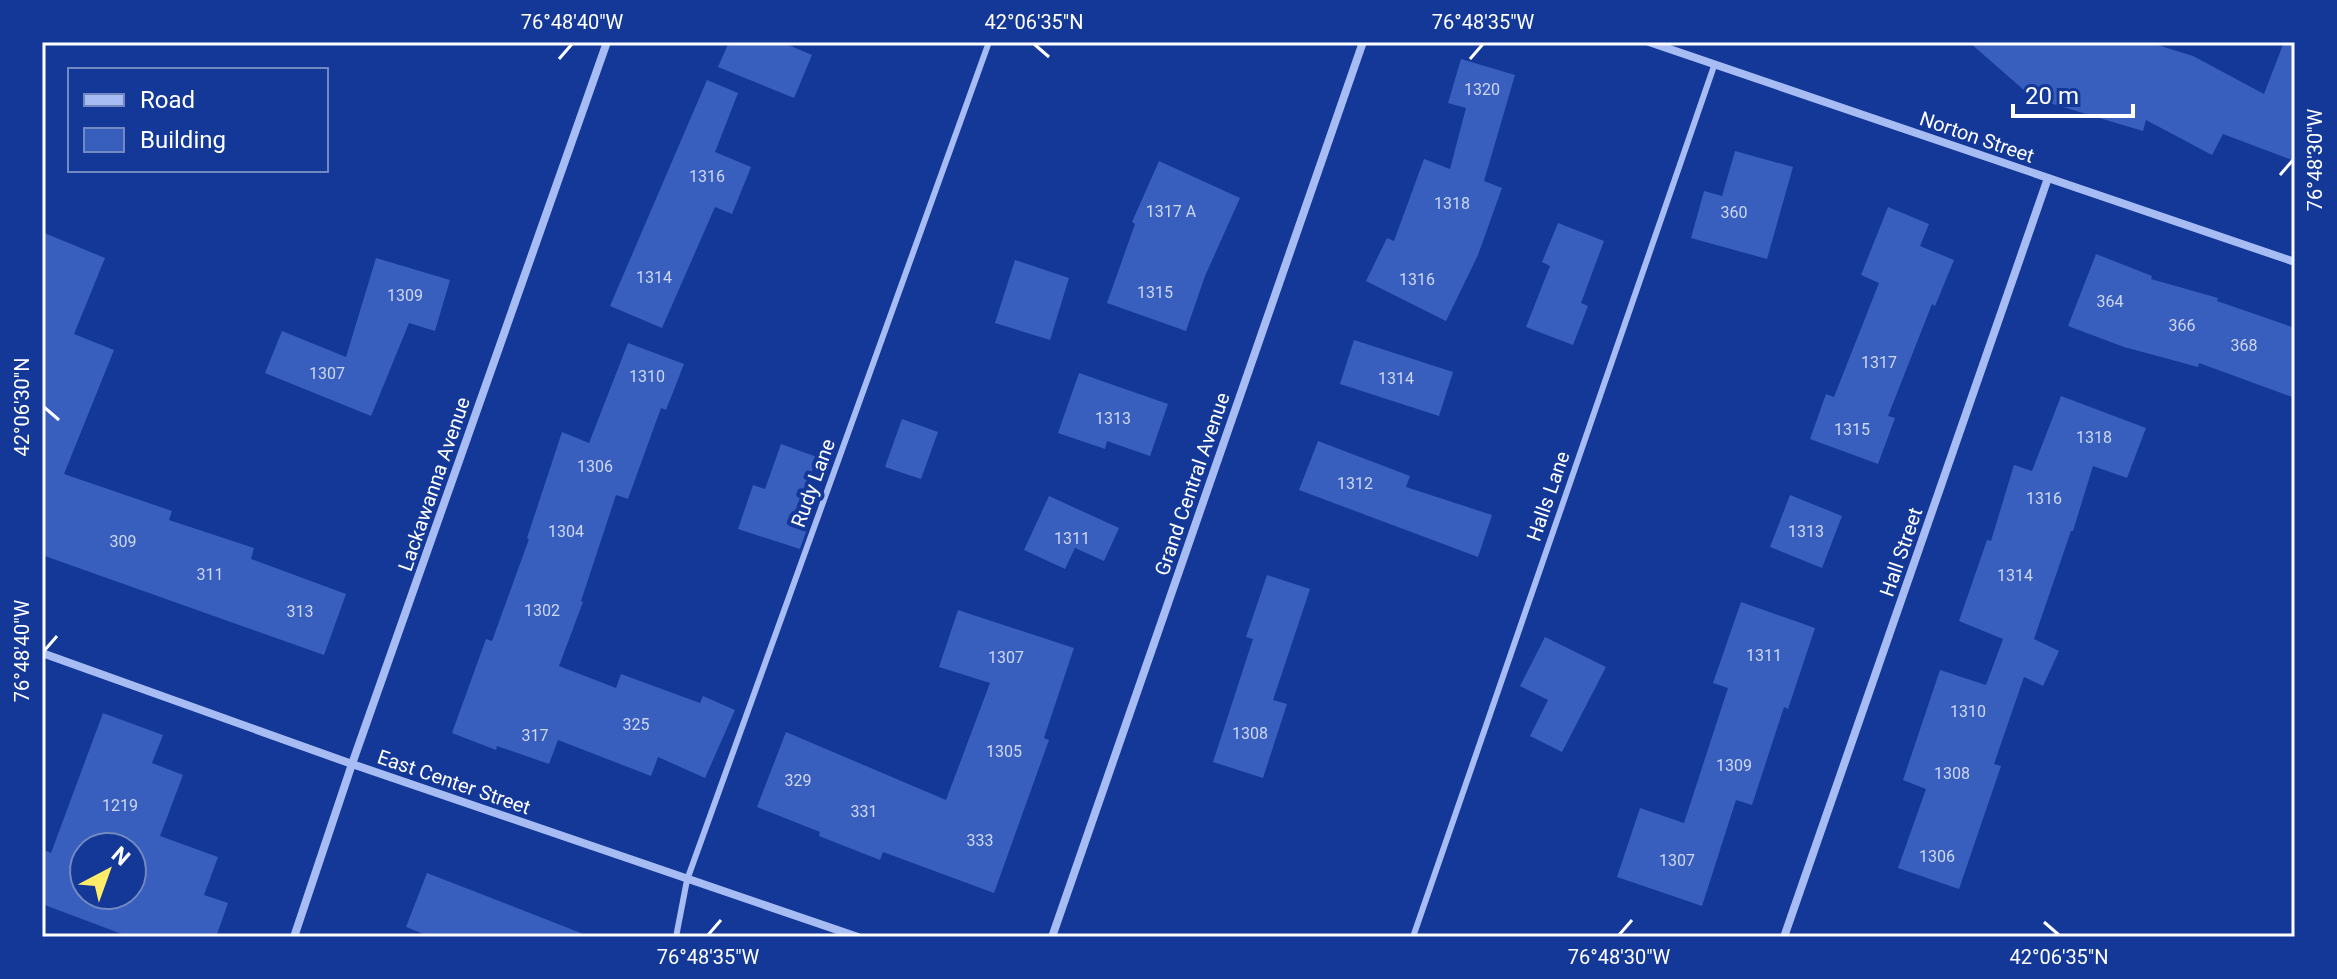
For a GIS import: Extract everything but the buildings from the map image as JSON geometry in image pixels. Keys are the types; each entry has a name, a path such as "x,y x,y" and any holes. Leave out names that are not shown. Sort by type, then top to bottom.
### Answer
{"street":[{"name":"Lackawanna Avenue","path":"294,937 607,42"},
{"name":"Grand Central Avenue","path":"1052,937 1363,42"},
{"name":"Norton Street","path":"1649,42 2295,262"},
{"name":"Hall Street","path":"1784,937 2048,178"},
{"name":"East Center Street","path":"42,653 352,764 858,937"}],"lane":[{"name":"Rudy Lane","path":"676,937 687,880 989,42"},
{"name":"Halls Lane","path":"1413,937 1714,66"}]}
